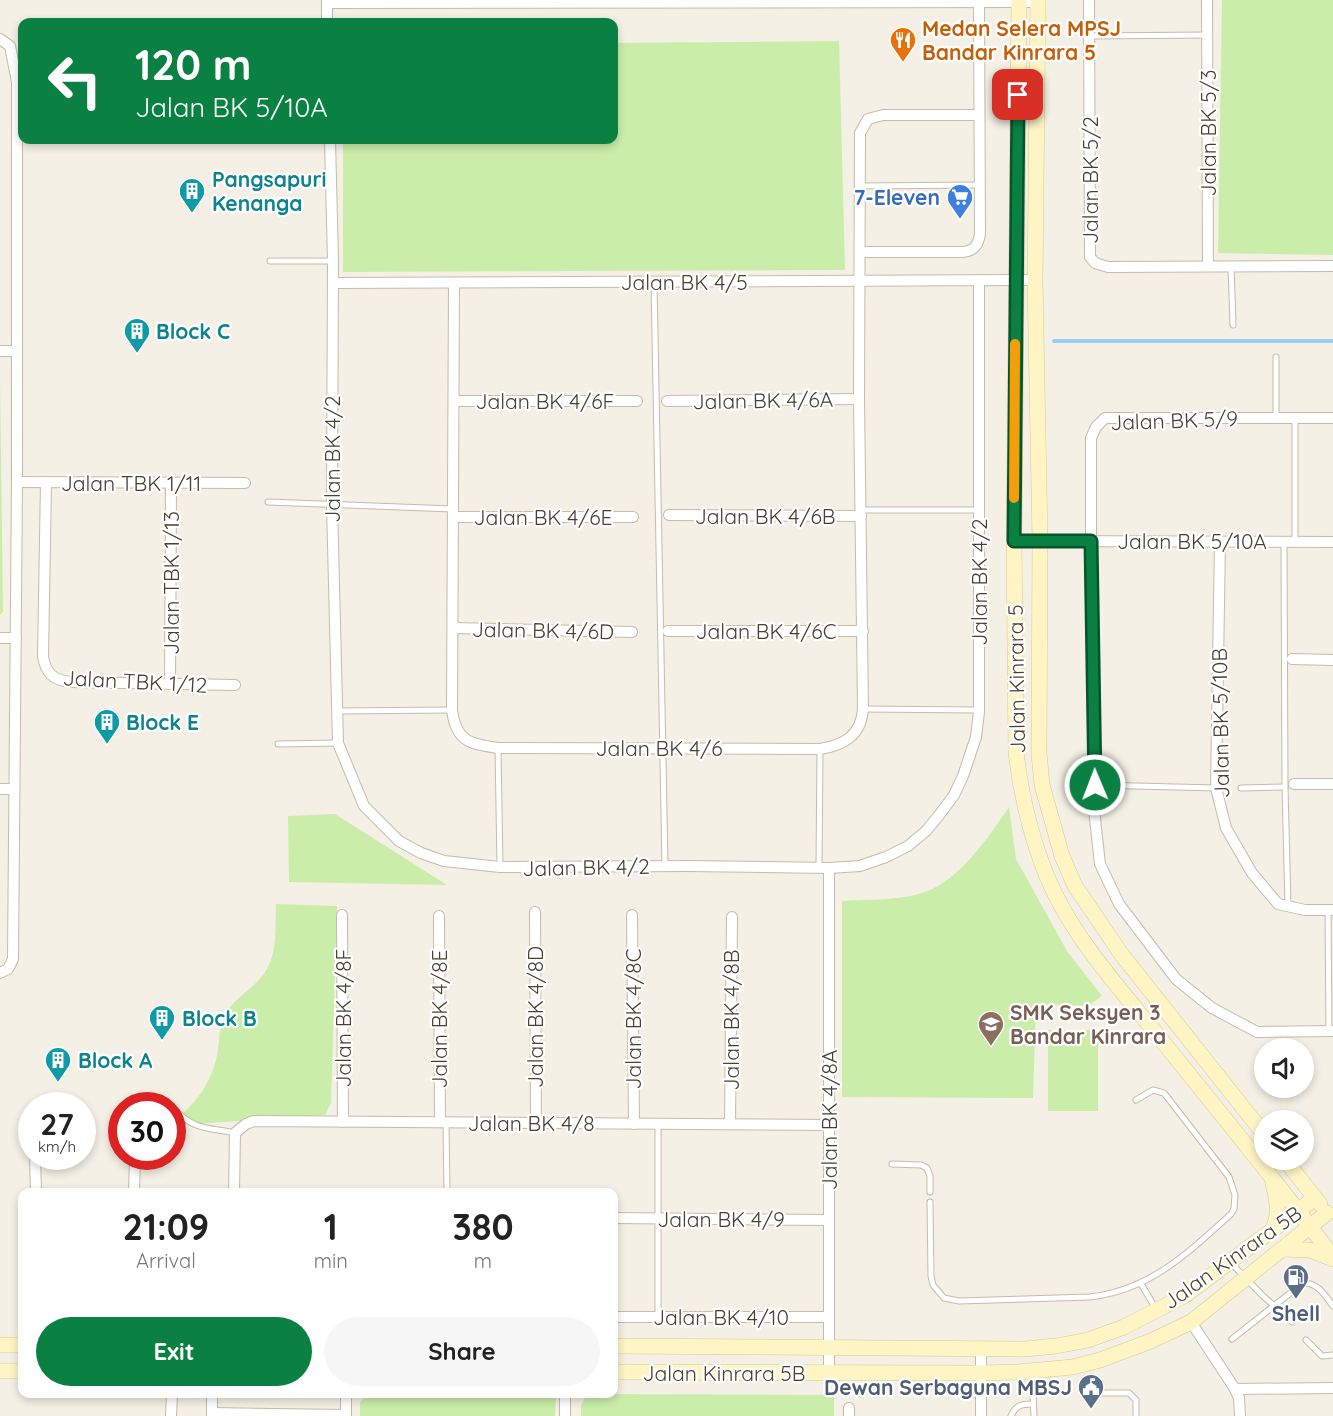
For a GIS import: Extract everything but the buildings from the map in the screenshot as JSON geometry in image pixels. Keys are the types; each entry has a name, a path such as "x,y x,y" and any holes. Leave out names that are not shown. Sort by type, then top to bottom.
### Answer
{"main road":[{"name":"Jalan Kinrara 5","path":"1019,1 1014,541 1016,752 1020,786 1053,892 1091,953 1310,1226 1333,1258"},
{"name":"Jalan Kinrara 5","path":"1038,1 1035,280 1040,540 1039,753 1042,784 1062,856 1075,886 1122,955 1254,1121"},
{"path":"1293,1170 1330,1217"},
{"path":"1271,1232 1276,1224 1277,1210 1272,1179"},
{"name":"Jalan Kinrara 5B","path":"618,1346 981,1349 1056,1346 1088,1340 1124,1327 1184,1296 1315,1198"},
{"name":"Jalan Kinrara 5B","path":"618,1372 981,1373 1073,1367 1100,1360 1151,1341 1191,1322 1310,1226 1330,1217"},
{"path":"1282,1249 1310,1250 1333,1258"},
{"path":"0,1345 18,1345"},
{"path":"0,1371 18,1371"}],"street":[{"name":"Jalan BK 5/2","path":"1089,0 1090,257 1095,263 1108,267 1333,266"},
{"name":"Jalan BK 5/3","path":"1207,0 1208,266"},
{"path":"860,252 962,252 974,249 978,243 980,234 979,1"},
{"path":"327,18 327,2 1038,1"},
{"path":"0,39 10,46 17,82 18,482 13,958 8,969 0,973"},
{"name":"Jalan BK 4/6","path":"454,283 452,710 455,728 466,739 481,746 498,748 820,749 837,746 851,738 860,727 863,709 860,133 868,119 883,115 979,115"},
{"name":"Jalan BK 4/2","path":"330,144 333,261 332,505 338,744 364,806 399,841 421,853 444,861 500,867 824,868 860,866 908,846 926,831 954,795 963,776 976,737 979,710 979,280"},
{"name":"Jalan BK 4/5","path":"333,283 1035,280"},
{"path":"0,351 16,351"},
{"name":"Jalan BK 4/6A","path":"667,401 860,399"},
{"name":"Jalan BK 4/6F","path":"454,401 637,401"},
{"name":"Jalan BK 5/9","path":"1091,541 1091,438 1096,427 1105,418 1333,418"},
{"name":"Jalan TBK 1/11","path":"18,482 244,483"},
{"name":"Jalan TBK 1/12","path":"46,482 44,657 48,673 54,678 70,682 235,685"},
{"name":"Jalan TBK 1/13","path":"170,684 171,483"},
{"name":"Jalan BK 4/6E","path":"453,513 633,518"},
{"name":"Jalan BK 4/6B","path":"669,515 861,513"},
{"name":"Jalan BK 5/10A","path":"1014,541 1333,542"},
{"path":"1091,541 1095,819 1100,864 1119,904 1176,980 1212,1008 1257,1032 1331,1031"},
{"name":"Jalan BK 5/10B","path":"1220,542 1216,788 1226,828 1252,873 1278,904 1305,910 1330,910"},
{"name":"Jalan BK 4/6D","path":"453,627 632,632"},
{"name":"Jalan BK 4/6C","path":"668,631 863,631"},
{"path":"0,638 16,638"},
{"path":"1292,660 1333,660"},
{"path":"1289,785 1333,784"},
{"path":"0,789 14,789"},
{"name":"Jalan BK 4/8A","path":"824,868 829,1125 829,1373"},
{"name":"Jalan BK 4/8D","path":"535,912 536,1123"},
{"name":"Jalan BK 4/8F","path":"342,915 343,1122"},
{"name":"Jalan BK 4/8E","path":"439,915 443,1122"},
{"name":"Jalan BK 4/8C","path":"632,915 634,1124"},
{"name":"Jalan BK 4/8B","path":"730,1124 732,917"},
{"name":"Jalan BK 4/8","path":"235,1132 255,1121 829,1125"},
{"path":"234,1188 235,1132"},
{"path":"35,1170 36,1188"},
{"path":"134,1188 135,1170"},
{"name":"Jalan BK 4/9","path":"618,1218 829,1220"},
{"name":"Jalan BK 4/10","path":"618,1317 829,1317"},
{"path":"1191,1322 1235,1389 1239,1398 1240,1416"},
{"path":"981,1349 981,1416"},
{"path":"1235,1389 1333,1388"},
{"path":"171,1416 172,1398"},
{"path":"212,1398 212,1414 280,1415 346,1415 346,1398"},
{"path":"565,1416 566,1398"}],"lane":[{"path":"1089,36 1207,35"},
{"path":"860,186 980,185"},
{"path":"270,261 333,261"},
{"path":"1231,266 1233,324"},
{"path":"654,282 665,866"},
{"path":"1276,357 1276,418"},
{"path":"1288,906 1290,542 1295,418"},
{"path":"268,502 453,513"},
{"path":"861,513 979,510"},
{"path":"863,709 979,710"},
{"path":"336,711 452,710"},
{"path":"278,744 338,744"},
{"path":"498,748 500,867"},
{"path":"820,749 824,868"},
{"path":"1095,785 1216,788"},
{"path":"1241,788 1289,785"},
{"path":"1330,910 1331,1031"},
{"path":"930,1202 931,1276 933,1285 944,1298 959,1300 1089,1298 1105,1296 1141,1284 1171,1265 1231,1214 1234,1209 1235,1195 1229,1177 1164,1093 1153,1090 1136,1100"},
{"path":"186,1120 208,1129 235,1132"},
{"path":"443,1122 447,1188"},
{"path":"658,1124 658,1317"},
{"path":"892,1164 921,1165 927,1168 930,1176 930,1192"},
{"path":"1230,1261 1292,1322"},
{"path":"1232,1339 1303,1283 1307,1282 1316,1286 1333,1306"},
{"path":"1141,1284 1157,1310"},
{"path":"1306,1340 1322,1356 1333,1355"},
{"path":"1032,1371 1034,1416"},
{"path":"1102,1393 1129,1393 1136,1400 1136,1416"},
{"path":"1011,1416 1015,1407 1021,1404 1033,1404"}],"green space":[{"path":"1222,0 1333,0 1333,255 1218,253"},
{"path":"839,41 845,270 343,272 343,144 618,144 618,43"},
{"path":"0,377 3,612 0,615"},
{"path":"1009,807 1016,859 1067,951 1102,996 1088,1006 1036,1004 1033,1098 842,1097 842,901 905,897 938,886 962,868 973,856"},
{"path":"335,814 447,885 289,882 288,816"},
{"path":"276,904 337,906 331,1103 325,1115 186,1125 186,1110 201,1093 214,1067 221,1023 225,1013 265,972 272,957"},
{"path":"1048,1030 1098,1030 1098,1111 1048,1111"},
{"path":"618,1394 834,1395 834,1416 581,1416 581,1405 585,1398 618,1398"},
{"path":"364,1398 556,1398 555,1416 360,1416 360,1402"}],"waterway":[{"path":"1054,341 1333,341"}],"slow traffic":[{"path":"1014,498 1015,344"}],"place":[{"name":"Medan Selera MPSJ Bandar Kinrara 5","path":"903,63"},
{"name":"Pangsapuri Kenanga","path":"192,214"},
{"name":"7-Eleven","path":"960,220"},
{"name":"Block C","path":"137,354"},
{"name":"Block E","path":"107,745"},
{"name":"Block B","path":"162,1041"},
{"name":"SMK Seksyen 3 Bandar Kinrara","path":"991,1047"},
{"name":"Block A","path":"58,1083"},
{"name":"Shell","path":"1296,1300"},
{"name":"Dewan Serbaguna MBSJ","path":"1091,1410"}],"route":[{"path":"1018,95 1014,541 1091,541 1095,785"}]}
